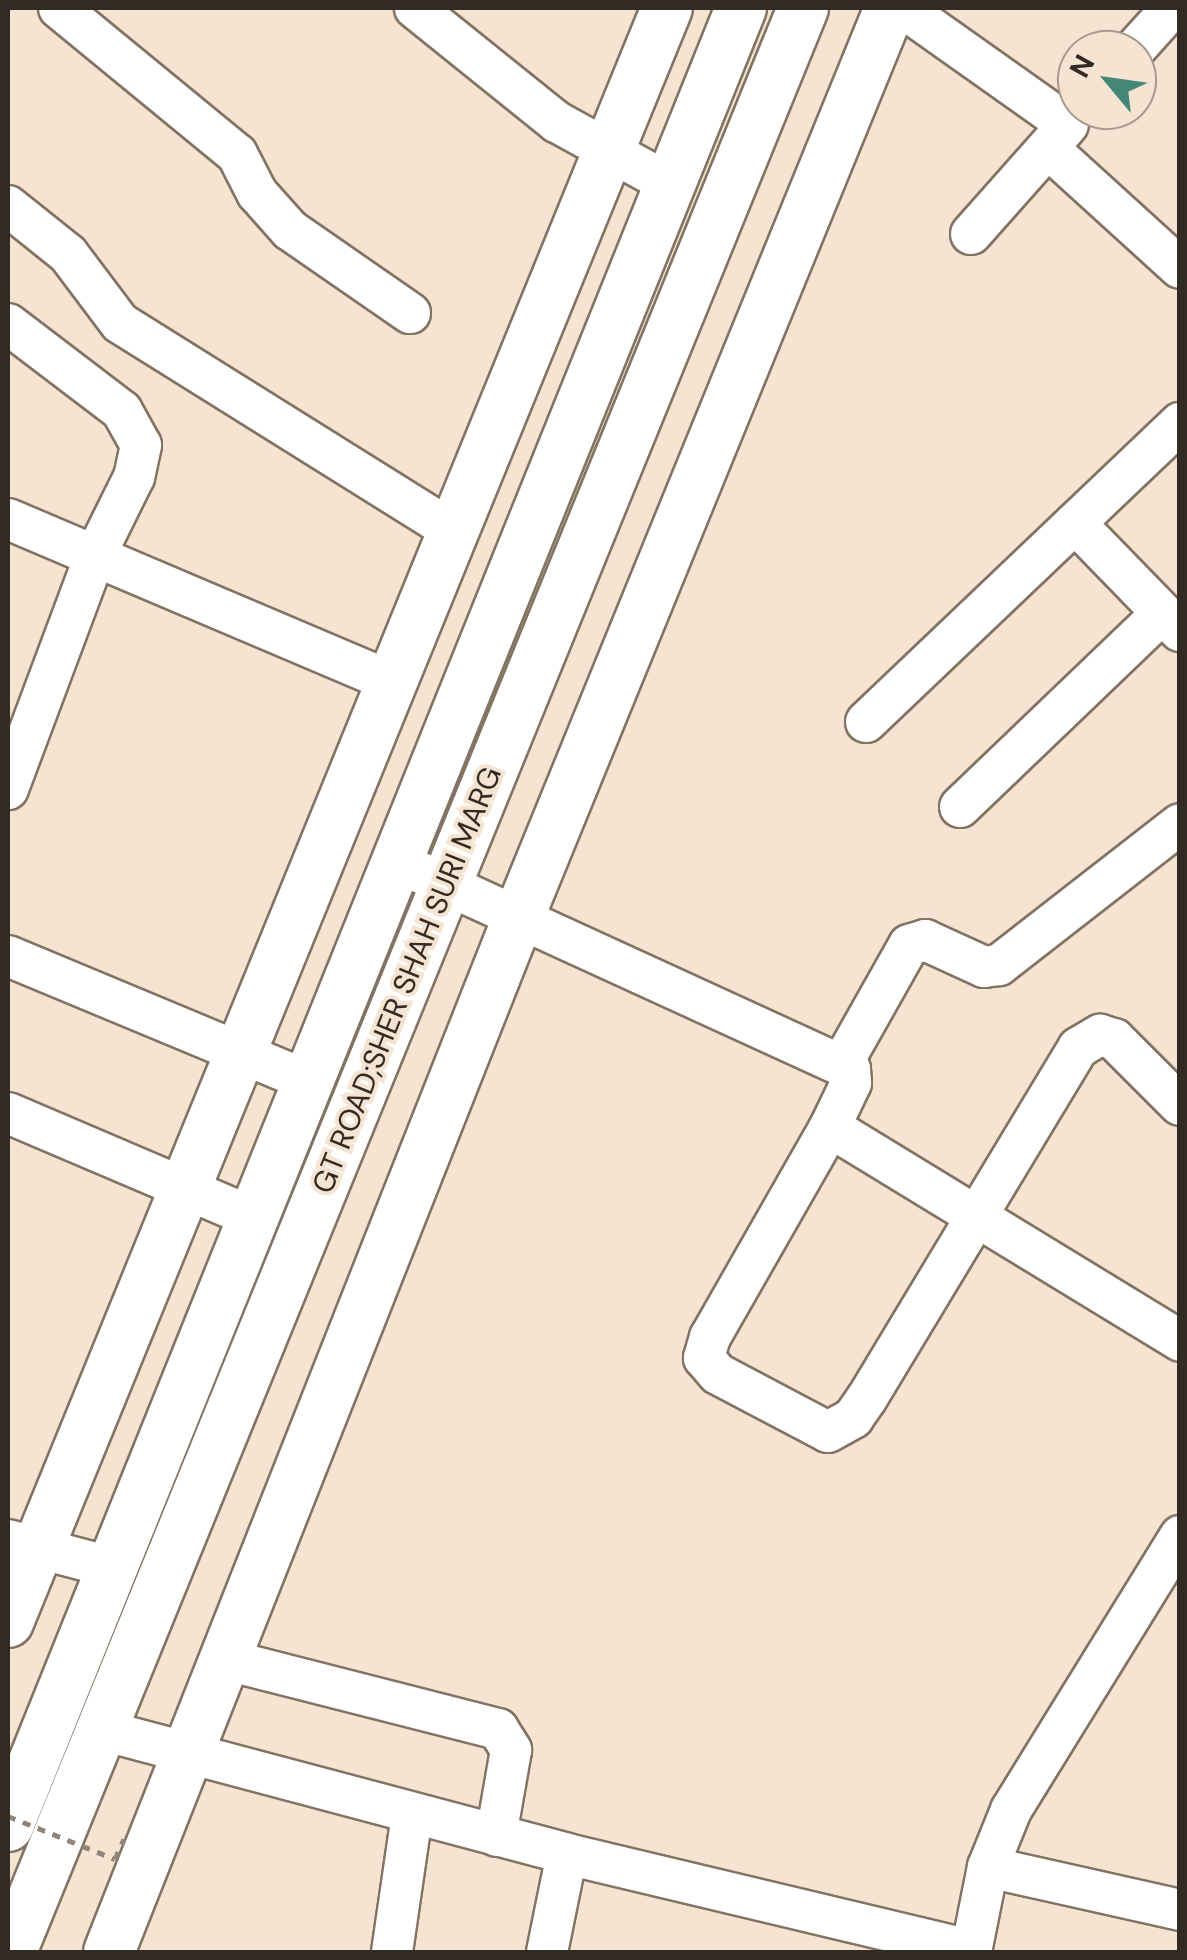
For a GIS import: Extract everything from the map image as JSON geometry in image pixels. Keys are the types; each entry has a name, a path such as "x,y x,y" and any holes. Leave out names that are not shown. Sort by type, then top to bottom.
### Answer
{"main road":[{"path":"8,1622 22,1544 244,1052 667,8"},
{"name":"GT ROAD;SHER SHAH SURI MARG","path":"8,1826 114,1568 250,1216 741,8"},
{"name":"GT ROAD;SHER SHAH SURI MARG","path":"11,1952 803,8"},
{"path":"109,1952 192,1751 518,916 890,8"}],"street":[{"path":"59,8 237,154 257,193 290,230 410,312"},
{"path":"414,8 557,122 670,184"},
{"path":"903,8 1057,120"},
{"path":"1152,30 1172,8"},
{"path":"971,234 1063,130"},
{"path":"1068,130 1180,268"},
{"path":"8,206 68,254 120,323 456,533"},
{"path":"8,324 122,411 138,434 134,477 94,556 8,789"},
{"path":"866,722 1180,423"},
{"path":"960,806 1170,622 1075,523"},
{"path":"11,529 94,556 394,683"},
{"path":"843,1062 909,945 924,940 984,968 1000,965 1180,824"},
{"path":"396,862 843,1062 851,1083 710,1336 704,1358 710,1370 812,1425 841,1429 867,1398 973,1218 1090,1038 1114,1039 1133,1053 1180,1105"},
{"path":"8,956 306,1080"},
{"path":"8,1113 250,1216"},
{"path":"830,1126 973,1218 1180,1341"},
{"path":"102,1730 567,1854 853,1939 971,1952 988,1868 1010,1810 1180,1536"},
{"path":"22,1544 114,1568"},
{"path":"227,1660 498,1729 512,1750 496,1836"},
{"path":"392,1952 412,1815"},
{"path":"547,1952 567,1854"},
{"path":"988,1868 1180,1910"}],"path":[{"path":"8,1816 116,1859 124,1838"}]}
